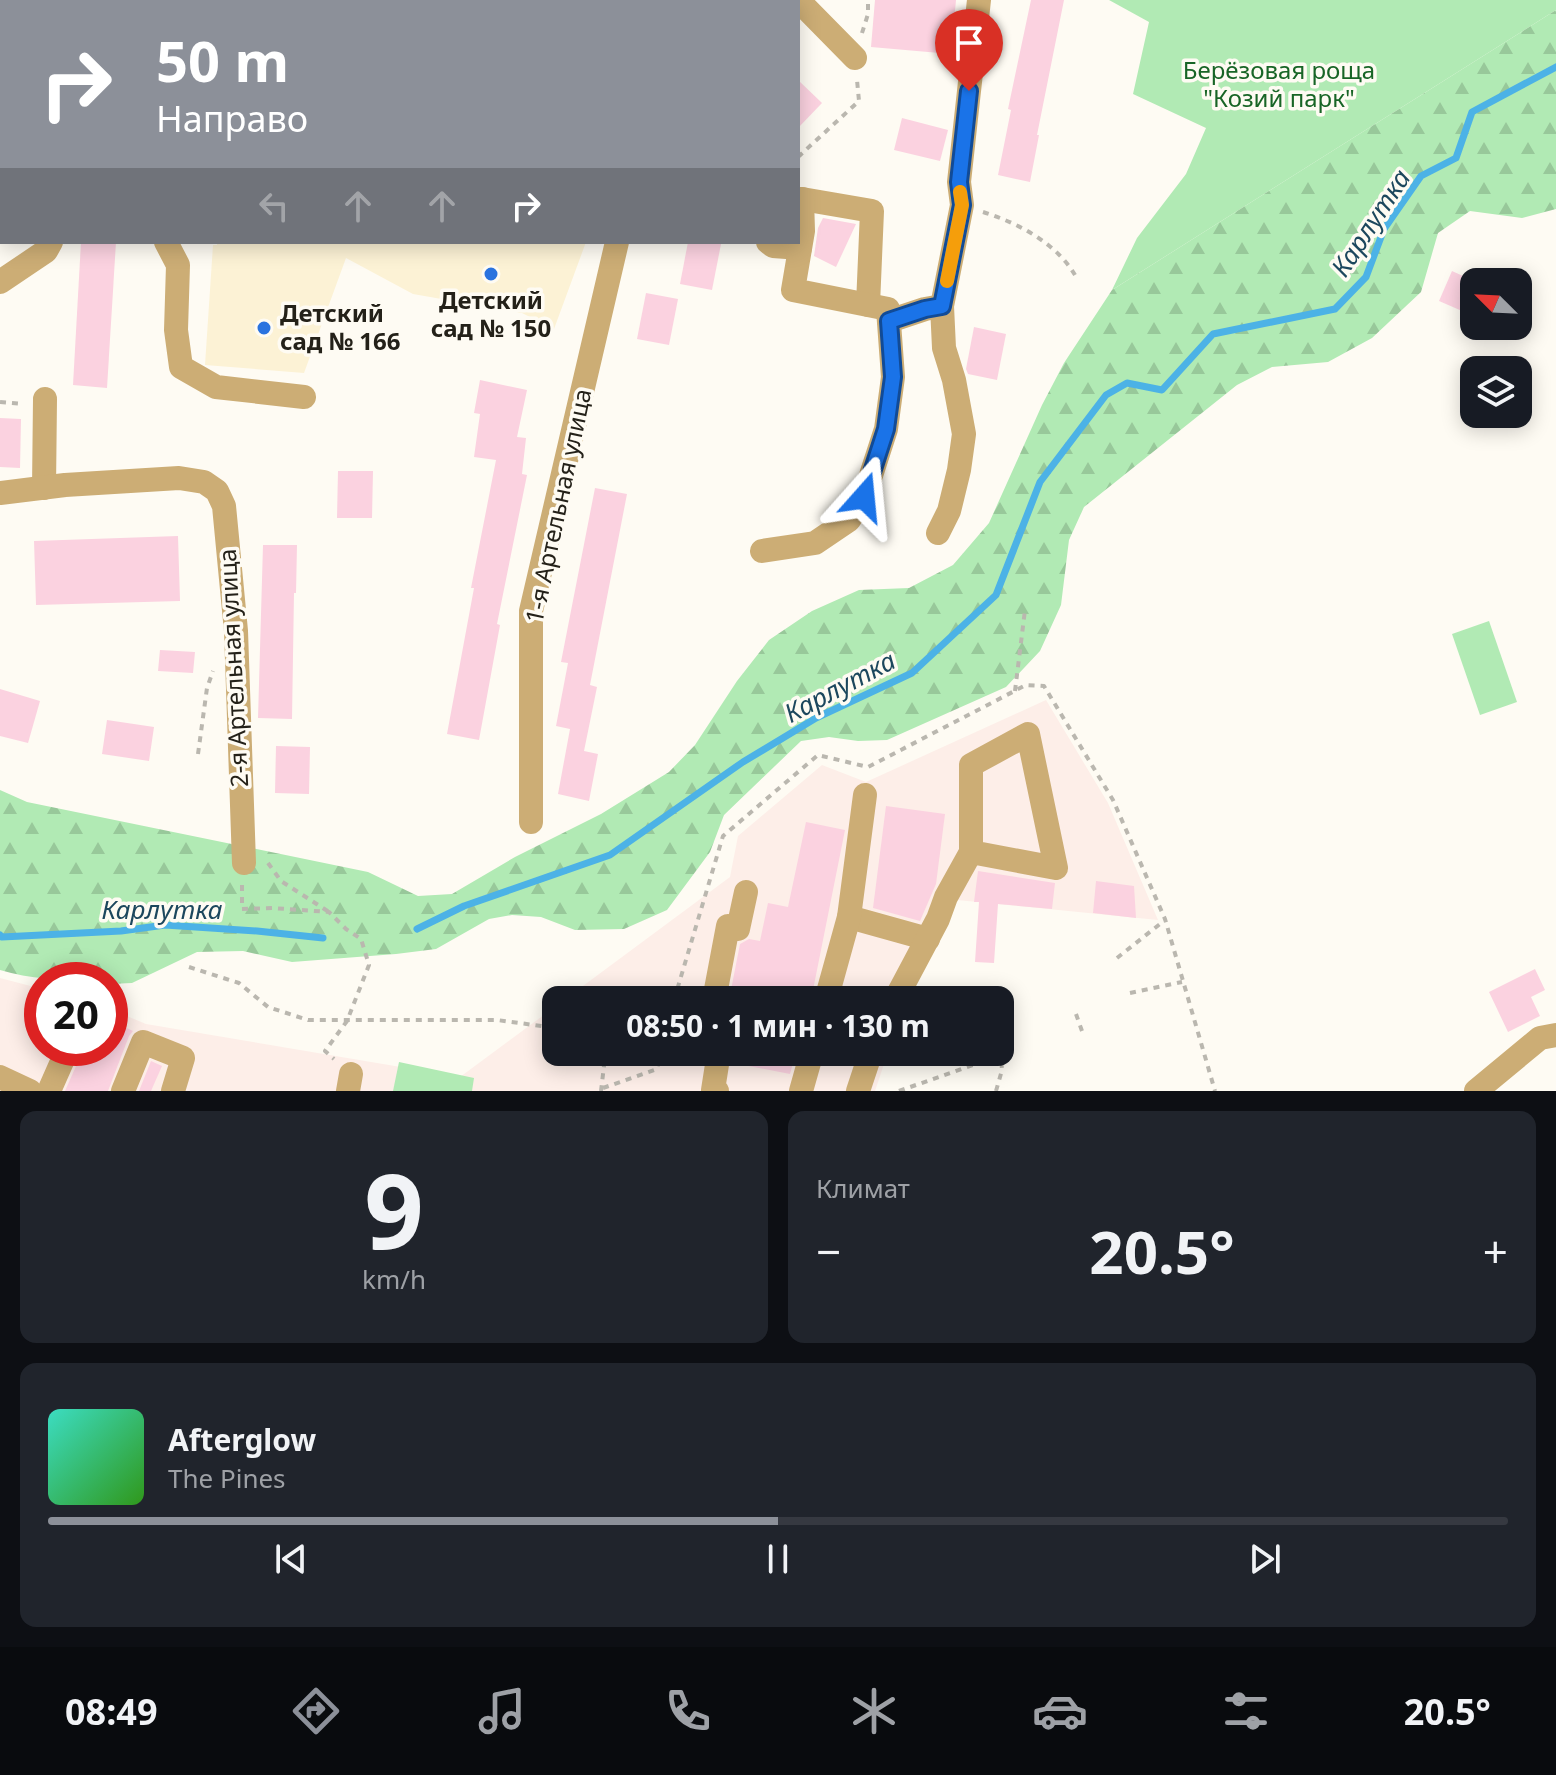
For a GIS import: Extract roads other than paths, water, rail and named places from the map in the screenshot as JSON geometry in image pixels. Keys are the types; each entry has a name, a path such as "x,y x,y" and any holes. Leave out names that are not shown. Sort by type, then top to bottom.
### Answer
{"street":[{"path":"938,533 949,511 964,434 954,380 944,348 942,306 962,205 959,182 979,0"},
{"path":"800,2 855,58"},
{"path":"762,551 815,543 849,520 864,497 886,429 892,390 888,309 868,305 793,290 803,231 800,199 872,211 868,305"},
{"path":"0,282 46,251 50,244"},
{"path":"167,244 178,265 176,330 181,367 216,387 304,397"},
{"name":"1-я Артельная улица","path":"531,822 531,611 617,244"},
{"path":"770,244 800,248"},
{"path":"889,321 942,306"},
{"path":"0,493 44,488 45,399"},
{"name":"2-я Артельная улица","path":"44,488 179,478 204,482 217,491 224,506 255,862"},
{"path":"903,986 971,852 971,765 1028,734 1056,868 971,852"},
{"path":"830,986 849,917 865,795"},
{"path":"717,986 728,926 738,929 746,892"},
{"path":"849,917 928,939"},
{"path":"1476,1091 1540,1038 1556,1035"},
{"path":"123,1091 143,1042 183,1058 173,1091"},
{"path":"49,1091 60,1066"},
{"path":"717,1066 713,1090 717,1091"},
{"path":"801,1091 808,1066"},
{"path":"858,1091 866,1066"},
{"path":"0,1077 30,1091"}],"waterway":[{"name":"Карлутка","path":"417,929 464,906 610,855 743,762 816,718 912,673 996,595 1040,482 1106,395 1127,383 1162,390 1213,334 1335,309 1366,277 1384,229 1421,176 1456,158 1472,112 1556,67"},
{"name":"Карлутка","path":"0,935 121,931 165,925 323,938"}],"place":[{"name":"Детский сад № 150","path":"491,274"},
{"name":"Детский сад № 166","path":"264,328"}],"park label":[{"name":"Берёзовая роща \"Козий парк\"","path":"1279,85"}]}
